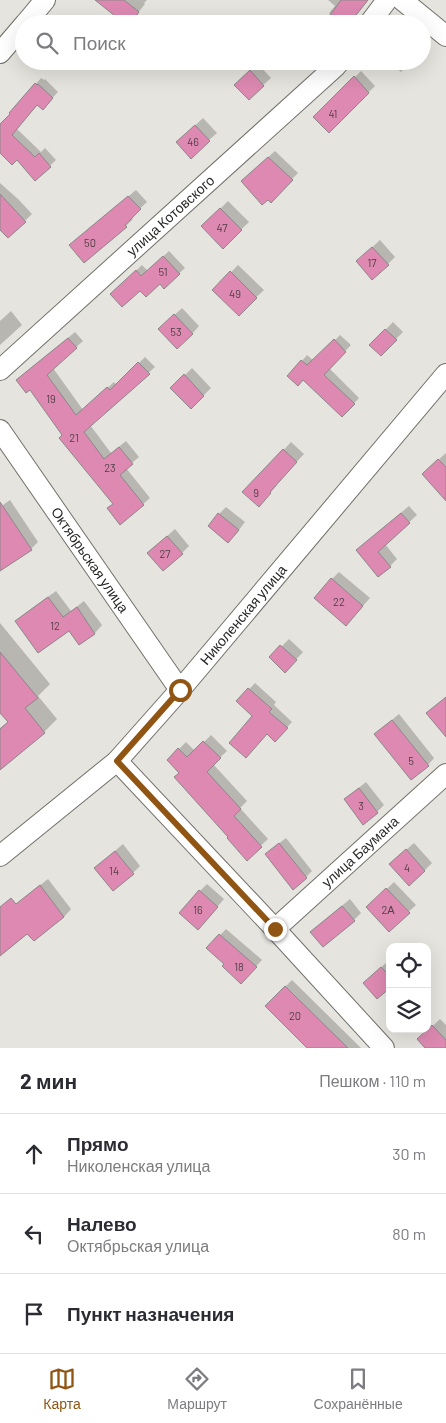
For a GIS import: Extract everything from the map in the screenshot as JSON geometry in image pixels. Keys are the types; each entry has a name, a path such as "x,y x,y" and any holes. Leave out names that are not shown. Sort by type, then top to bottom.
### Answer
{"street":[{"path":"32,15 44,0"},
{"path":"376,15 388,0"},
{"path":"402,0 420,15"},
{"path":"431,24 446,36"},
{"path":"0,53 15,35"},
{"name":"улица Котовского","path":"0,370 332,70"},
{"name":"Николенская улица","path":"0,856 117,761 180,690 446,374"},
{"name":"Октябрьская улица","path":"0,430 180,690"},
{"path":"117,761 384,1048"},
{"name":"улица Баумана","path":"275,929 446,774"}],"building":[{"path":"95,0 124,0 139,12 137,15 114,15"},
{"path":"341,0 368,0 356,15 330,15"},
{"path":"250,70 264,86 249,100 234,85"},
{"path":"354,76 369,93 329,133 313,117"},
{"path":"35,83 53,98 43,110 37,105 12,135 35,157 39,153 51,167 35,181 17,160 12,165 0,153 0,124"},
{"path":"195,125 210,141 191,159 176,142"},
{"path":"268,157 293,180 271,203 268,200 262,205 241,181"},
{"path":"0,194 26,222 8,238 0,230"},
{"path":"128,196 141,209 125,225 127,227 84,263 69,245"},
{"path":"220,208 242,230 223,249 201,226"},
{"path":"372,247 389,265 372,280 356,261"},
{"path":"163,256 180,274 164,289 160,284 146,297 140,291 122,307 110,294 136,270 141,276"},
{"path":"230,271 257,298 239,316 212,290"},
{"path":"174,314 193,334 177,349 158,329"},
{"path":"385,329 397,340 381,356 369,345"},
{"path":"68,338 77,348 47,375 76,415 107,387 110,390 138,362 150,374 84,432 104,459 119,447 133,464 120,475 144,505 120,525 107,508 113,504 59,438 62,435 30,390 26,393 16,380"},
{"path":"334,339 346,352 324,375 355,404 342,417 303,380 298,386 287,376 301,360 307,365"},
{"path":"184,374 204,396 191,409 170,388"},
{"path":"283,449 297,462 259,507 242,492"},
{"path":"438,459 446,467 446,501 422,474"},
{"path":"0,502 32,550 0,571"},
{"path":"218,513 239,530 228,543 208,526"},
{"path":"401,513 410,523 378,552 391,567 378,577 356,550"},
{"path":"167,536 183,554 163,571 147,553"},
{"path":"331,578 363,606 346,626 314,598"},
{"path":"48,597 63,617 77,607 95,634 79,645 69,631 38,653 15,621"},
{"path":"280,645 297,660 285,673 269,657"},
{"path":"0,652 38,698 25,708 45,733 0,770 0,729 8,722 0,713"},
{"path":"248,688 272,709 269,712 288,728 275,742 267,734 246,758 229,743 252,716 236,701"},
{"path":"446,697 446,737 426,713"},
{"path":"392,720 429,766 411,780 374,734"},
{"path":"203,741 221,758 207,772 241,809 234,816 262,847 247,861 174,777 179,773 167,760 178,748 187,757"},
{"path":"359,788 378,813 363,825 344,799"},
{"path":"279,843 307,878 293,890 265,854"},
{"path":"406,849 425,871 409,886 389,864"},
{"path":"115,851 134,874 113,891 94,868"},
{"path":"40,885 64,917 34,941 27,934 0,956 0,907 11,898 16,904"},
{"path":"386,888 410,913 389,932 366,907"},
{"path":"199,890 218,907 198,930 179,913"},
{"path":"342,906 355,921 323,947 310,932"},
{"path":"219,934 257,967 241,984 222,966 224,964 206,948"},
{"path":"381,967 386,972 386,991 377,999 363,983"},
{"path":"285,986 348,1048 307,1048 265,1006"},
{"path":"431,1026 446,1040 446,1048 425,1048 417,1039 423,1033 431,1033"}],"route":[{"path":"180,690 117,761 275,929"}]}
